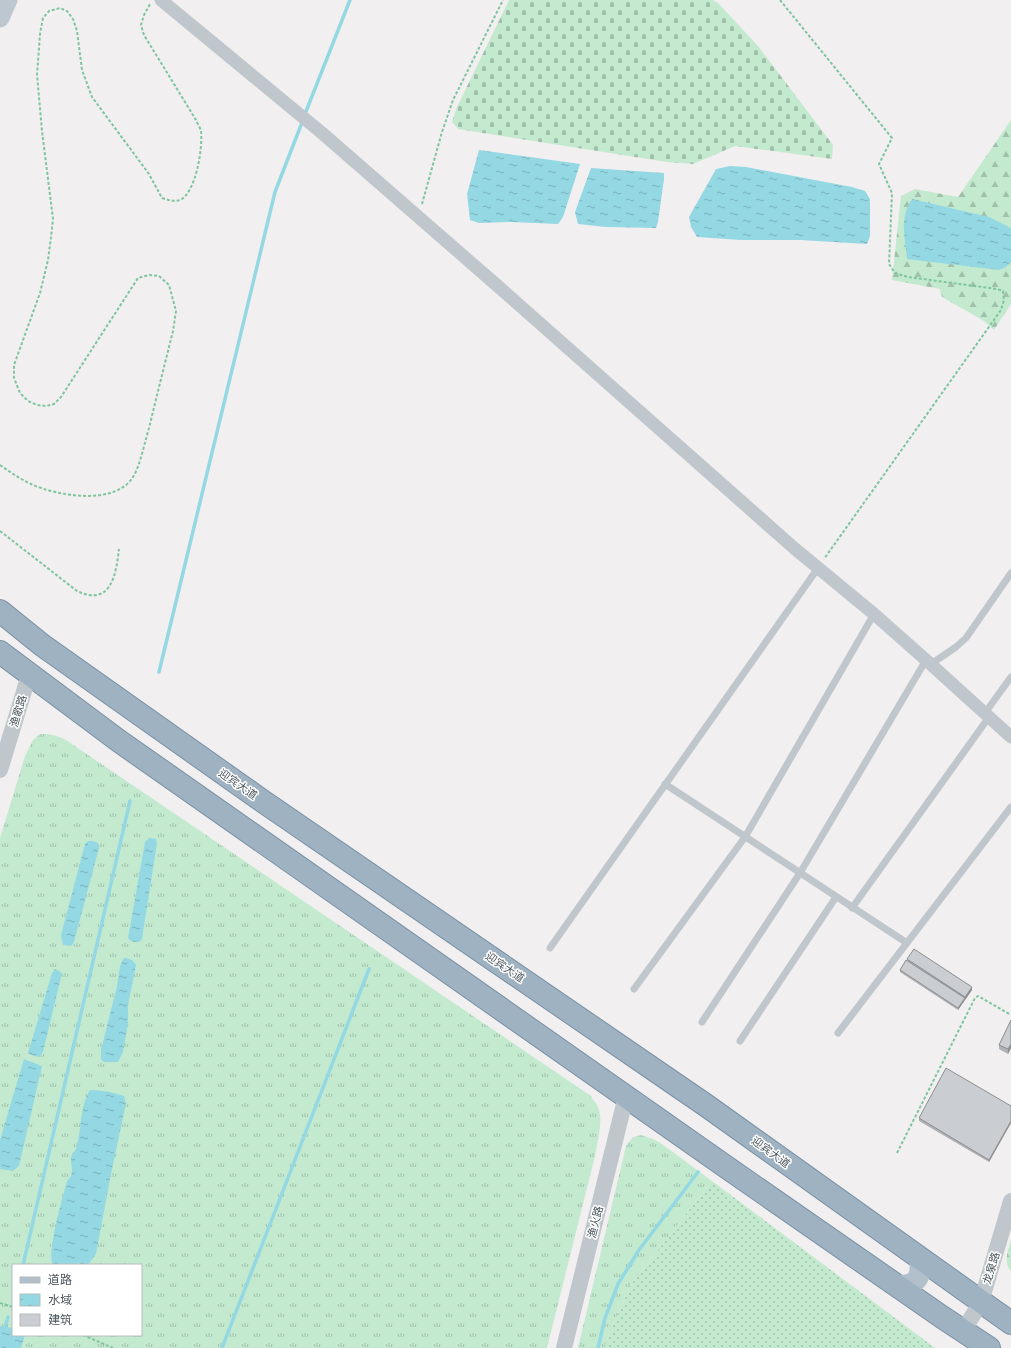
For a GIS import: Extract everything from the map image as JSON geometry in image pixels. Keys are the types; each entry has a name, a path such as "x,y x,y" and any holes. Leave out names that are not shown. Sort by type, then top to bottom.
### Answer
{"highway":[{"name":"迎宾大道","path":"0,611 42,645 261,800 707,1106 1011,1323"},
{"path":"0,652 119,741 898,1286 989,1348"}],"main road":[{"path":"0,18 8,0"},
{"path":"898,1286 908,1285 915,1282 920,1276 920,1258"}],"street":[{"path":"161,0 285,101 418,216 818,568 929,662 1011,737"},
{"name":"渔歌路","path":"0,770 29,674"},
{"name":"渔火路","path":"564,1348 626,1096"},
{"name":"龙泉路","path":"963,1331 981,1302 1011,1201"}],"lane":[{"path":"550,948 818,568"},
{"path":"702,1022 800,873 929,662 956,647 966,638 1011,573"},
{"path":"634,989 745,837 874,614"},
{"path":"852,908 987,715 1011,677"},
{"path":"665,784 907,944"},
{"path":"838,1033 1011,807"},
{"path":"740,1041 836,897"}],"path":[{"path":"0,466 32,484 56,492 72,495 94,495 112,492 124,486 133,477 143,452 174,331 176,311 169,285 159,276 149,275 138,278 61,397 54,404 41,406 28,401 20,393 14,378 14,365 40,293 48,260 53,219 41,124 37,75 40,34 43,18 48,11 60,8 67,11 73,19 77,31 82,70 92,97 148,174 155,189 162,198 172,201 180,200 186,195 191,187 196,173 199,157 201,130 144,35 141,25 152,0"},
{"path":"418,216 442,132 453,100 503,0"},
{"path":"780,0 892,138 879,164 892,193 889,264 895,273 908,277 997,289 1003,291 1004,300 1001,310 818,568"},
{"path":"0,532 77,591 86,596 94,596 104,593 112,585 117,570 119,550"},
{"path":"897,1153 975,998 978,996 984,998 1011,1015"},
{"path":"0,1303 12,1307"},
{"path":"85,1336 113,1348"}],"green space":[{"path":"509,0 713,0 718,3 758,46 833,145 832,159 735,146 693,164 667,162 458,129 452,122 457,107"},
{"path":"1011,120 1011,304 994,330 984,321 942,297 940,289 892,280 901,196 915,189 958,197"},
{"path":"40,734 53,735 66,740 591,1096 600,1113 600,1125 595,1156 547,1348 0,1348 0,838 25,756 33,740"},
{"path":"641,1135 662,1144 712,1181 632,1283 608,1336 605,1348 578,1348 626,1146 633,1137"},
{"path":"712,1181 935,1348 605,1348 608,1336 632,1283"},
{"path":"1011,1240 1011,1271 1007,1264 1007,1260"}],"water":[{"path":"479,150 580,164 563,217 558,224 511,222 479,223 470,220 467,194"},
{"path":"730,166 746,167 852,187 865,191 870,199 870,236 867,244 800,240 741,240 697,237 691,227 689,217 716,169"},
{"path":"591,168 664,173 656,228 606,227 578,224 575,212"},
{"path":"912,199 989,217 1011,228 1011,262 1006,267 999,270 907,259 904,221 905,213"},
{"path":"149,838 156,839 157,843 142,939 139,942 134,942 128,938 145,842"},
{"path":"88,841 98,843 99,848 74,942 71,946 63,945 61,935 85,844"},
{"path":"124,958 128,958 136,965 128,1005 128,1023 123,1052 118,1062 104,1062 101,1059 101,1050 117,986 120,966"},
{"path":"55,969 62,973 43,1052 39,1057 28,1053 52,973"},
{"path":"24,1059 42,1066 19,1166 13,1171 0,1169 0,1140"},
{"path":"90,1090 99,1090 124,1096 126,1103 96,1254 89,1264 53,1264 51,1259 53,1238 67,1181 72,1171 71,1158 78,1142 82,1112 86,1097"},
{"path":"0,1326 12,1328 12,1336 25,1336 21,1348 0,1348"}],"building":[{"path":"914,949 972,987 965,997 907,959"},
{"path":"906,960 965,998 958,1008 900,970"},
{"path":"1011,1020 1011,1044 1008,1049 999,1045"},
{"path":"946,1068 1011,1106 1011,1121 989,1160 919,1118"}],"waterway":[{"path":"305,114 350,0"},
{"path":"159,672 275,192 303,120"},
{"path":"23,1264 130,801"},
{"path":"222,1348 369,969"},
{"path":"598,1348 605,1318 618,1284 639,1250 698,1172"},
{"path":"5,1327 8,1317"}]}
